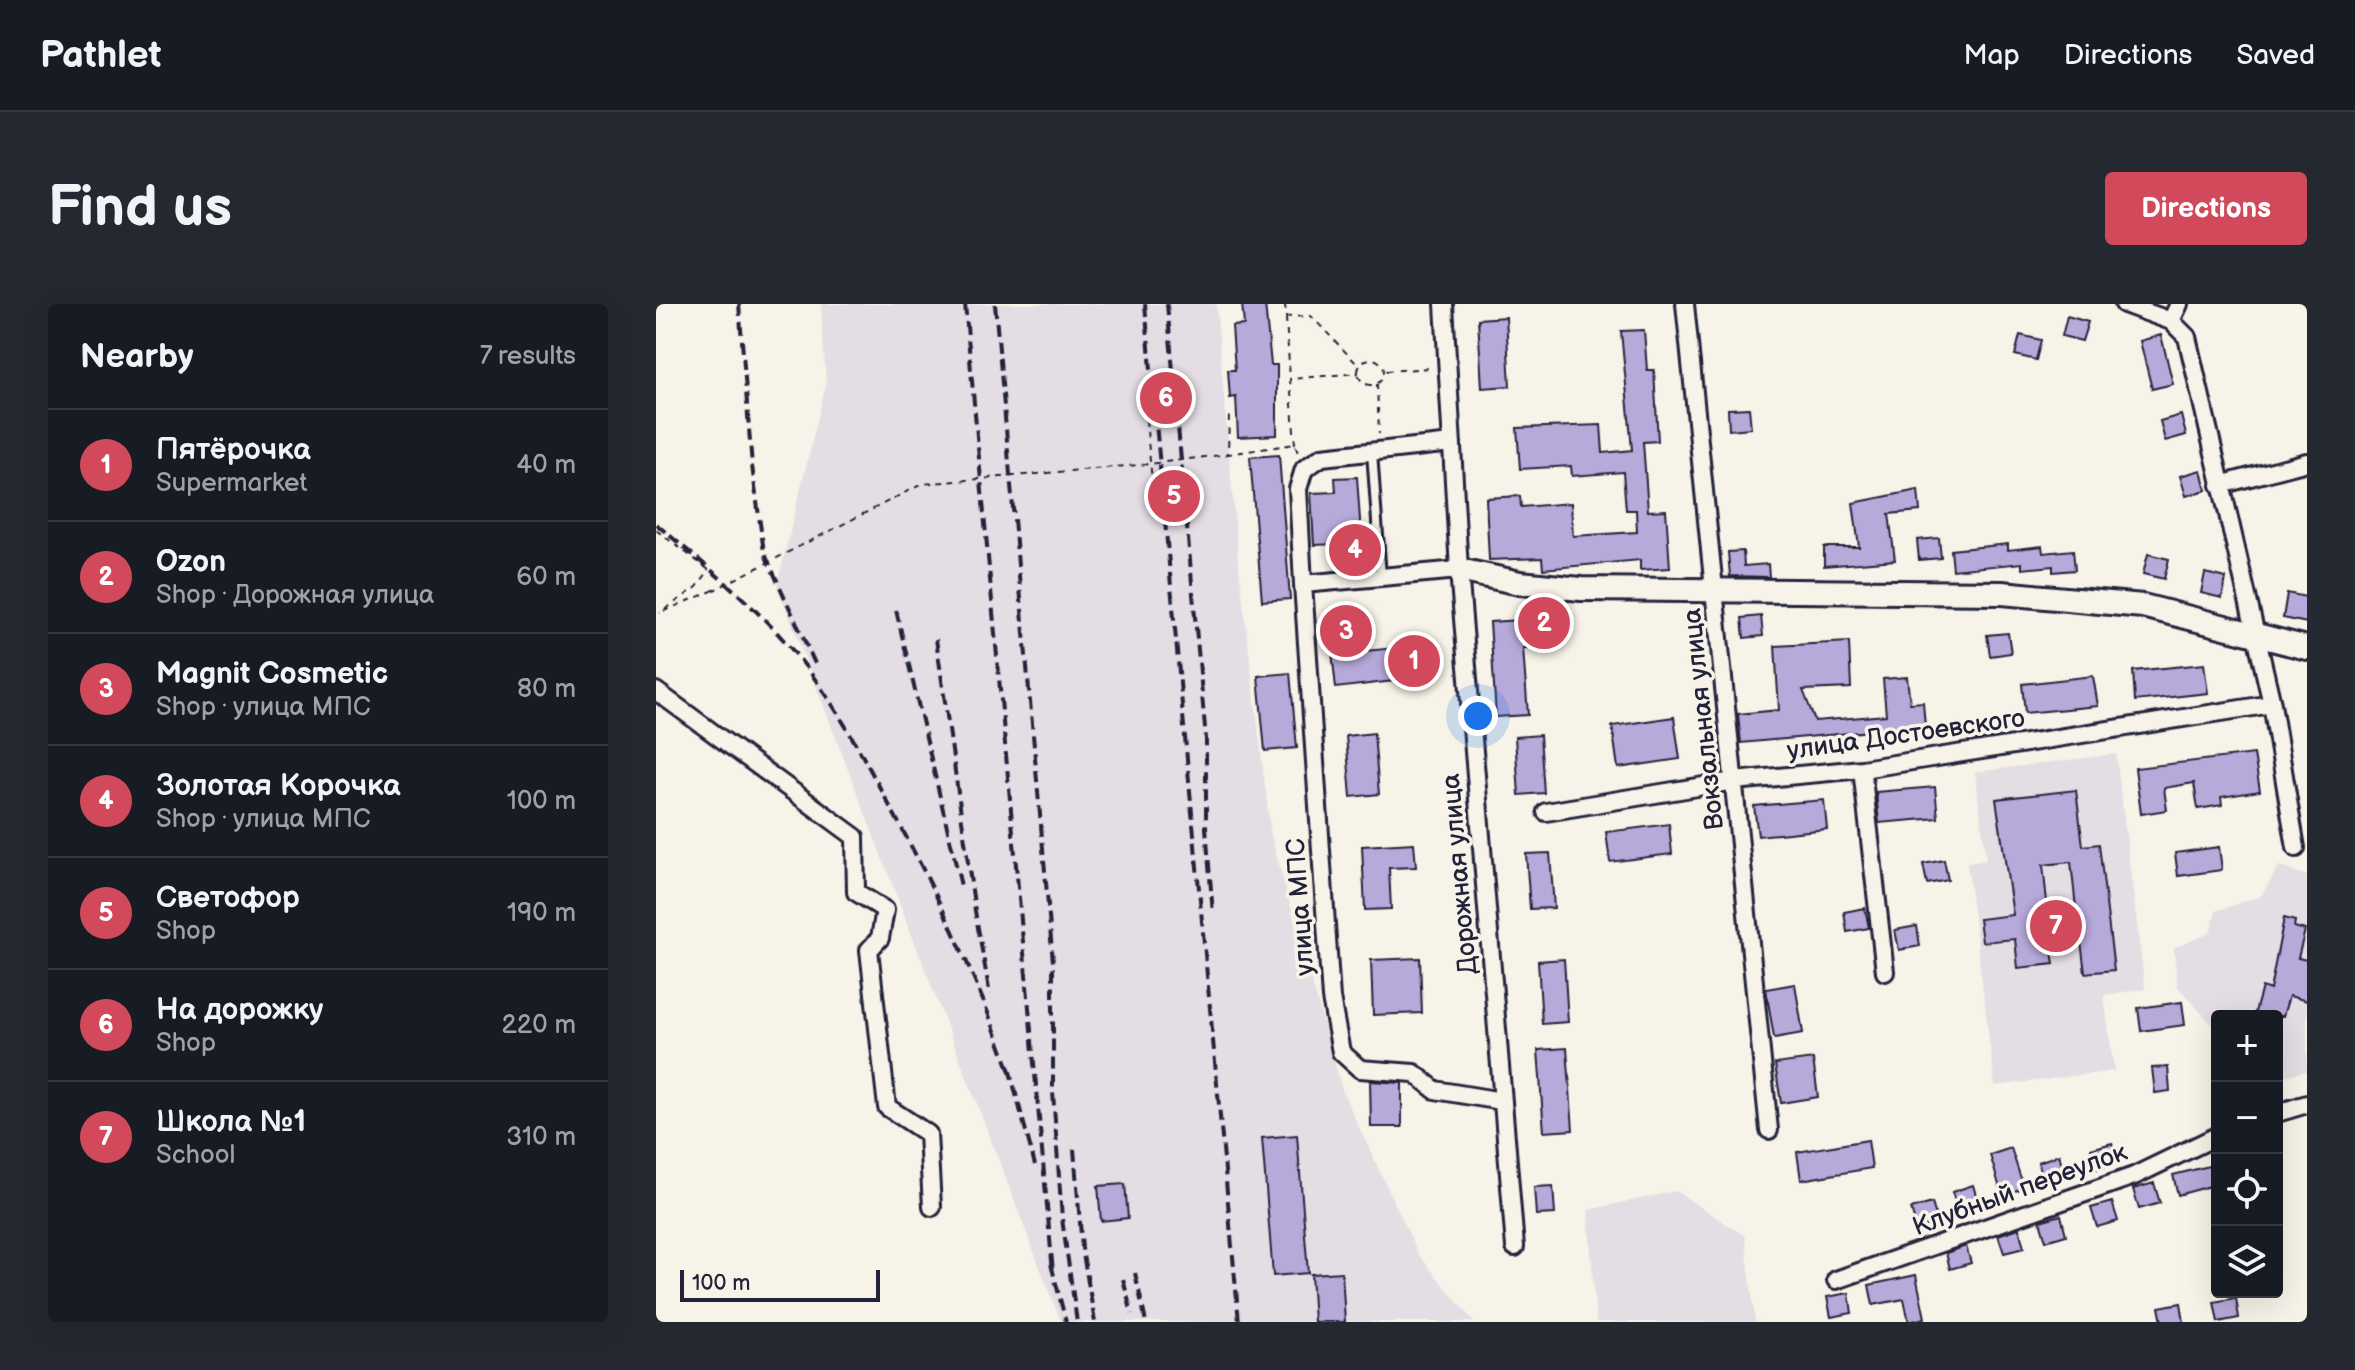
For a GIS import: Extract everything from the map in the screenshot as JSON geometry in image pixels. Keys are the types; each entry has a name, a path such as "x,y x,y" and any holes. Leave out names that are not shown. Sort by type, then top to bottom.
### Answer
{"main road":[{"path":"1459,570 1520,583 1581,589 2002,593 2143,606 2307,648"}],"street":[{"name":"Дорожная улица","path":"1444,304 1459,570 1515,1247"},
{"name":"Вокзальная улица","path":"1685,304 1769,1130"},
{"path":"2124,304 2171,321 2187,337 2272,704 2296,848"},
{"path":"2171,321 2179,304"},
{"path":"1304,469 1322,457 1452,443"},
{"path":"2220,485 2307,462"},
{"name":"улица МПС","path":"1304,469 1298,489 1303,584 1331,998 1341,1052 1360,1069 1414,1073 1435,1090 1502,1101"},
{"path":"1303,584 1459,570"},
{"path":"656,691 855,837 856,892 885,910 880,938 869,950 887,1107 928,1134 932,1207"},
{"name":"улица Достоевского","path":"1546,812 1734,781 1862,769 2272,704"},
{"path":"1862,769 1885,972"},
{"path":"2283,1111 2307,1104"},
{"name":"Клубный переулок","path":"1836,1280 2134,1176 2211,1139"}],"lane":[{"path":"1376,451 1381,577"}],"path":[{"path":"1285,304 1295,444 1304,469"},
{"path":"1286,317 1311,316 1360,367"},
{"path":"1377,384 1365,384 1359,373 1360,367 1366,361 1375,360 1384,371"},
{"path":"1384,371 1447,366"},
{"path":"1376,451 1377,384 1384,371"},
{"path":"1290,379 1359,373"},
{"path":"1228,454 1229,416"},
{"path":"1146,420 1155,511"},
{"path":"656,530 709,570 697,587 660,613 712,591 922,484 1150,464 1295,444"}],"shaded area":[{"path":"821,304 1216,304 1238,559 1271,836 1343,1093 1419,1255 1474,1322 1061,1322 777,585 826,385"},
{"path":"2116,754 2145,989 2104,995 2114,1071 1995,1086 1967,863 1986,860 1975,772"},
{"path":"2279,866 2307,876 2307,1071 2283,1076 2283,1010 2211,1010 2211,1023 2177,986 2174,948 2210,933 2216,911 2261,896"},
{"path":"1676,1191 1745,1236 1755,1321 1761,1322 1596,1322 1588,1210"}],"building":[{"path":"1242,304 1265,304 1271,365 1277,365 1277,435 1238,437 1236,397 1230,398 1228,370 1235,370 1232,326 1244,325"},
{"path":"2067,316 2088,322 2082,341 2062,336"},
{"path":"1506,317 1510,386 1482,388 1478,319"},
{"path":"1644,330 1647,370 1654,370 1658,441 1643,442 1648,511 1666,510 1670,568 1640,570 1640,560 1543,569 1542,558 1489,560 1486,498 1520,496 1521,507 1571,503 1573,536 1637,532 1636,510 1626,510 1623,472 1572,476 1571,466 1520,469 1517,428 1601,425 1603,453 1632,450 1621,331"},
{"path":"2020,335 2041,340 2036,360 2015,355"},
{"path":"2161,335 2173,384 2152,389 2140,341"},
{"path":"1749,408 1751,428 1729,430 1728,409"},
{"path":"2181,415 2186,435 2165,441 2160,421"},
{"path":"1279,455 1290,599 1262,601 1250,457"},
{"path":"2201,470 2206,490 2186,496 2180,476"},
{"path":"1357,477 1362,549 1340,551 1339,544 1314,545 1311,493 1336,492 1335,478"},
{"path":"1918,490 1920,511 1889,514 1895,560 1824,566 1824,547 1859,547 1853,503"},
{"path":"1939,538 1941,558 1919,560 1917,540"},
{"path":"2008,544 2008,550 2042,546 2043,553 2073,550 2075,570 2053,572 2053,566 2022,569 2022,563 1953,570 1951,550"},
{"path":"1743,551 1744,566 1768,564 1769,577 1730,576 1728,552"},
{"path":"2148,554 2169,559 2164,579 2143,574"},
{"path":"2205,573 2226,578 2222,598 2201,593"},
{"path":"2287,593 2306,597 2307,623 2283,618"},
{"path":"1761,616 1763,636 1744,638 1742,618"},
{"path":"1552,618 1554,646 1523,648 1528,715 1496,717 1490,622"},
{"path":"1363,621 1366,651 1424,645 1427,677 1336,688 1329,625"},
{"path":"2008,633 2011,653 1990,656 1987,635"},
{"path":"1849,642 1851,688 1803,690 1815,721 1886,715 1883,679 1907,677 1910,703 1923,702 1925,726 1741,743 1738,714 1779,710 1775,646"},
{"path":"2204,664 2208,693 2135,701 2133,671"},
{"path":"1290,673 1297,748 1265,751 1258,676"},
{"path":"2093,676 2098,706 2025,713 2022,684"},
{"path":"1674,717 1680,759 1618,768 1612,726"},
{"path":"1374,733 1379,794 1351,797 1346,736"},
{"path":"1540,735 1544,793 1519,795 1515,737"},
{"path":"2254,754 2260,791 2221,797 2222,805 2198,809 2194,783 2164,788 2167,810 2141,814 2135,768"},
{"path":"1935,787 1938,818 1879,823 1876,792"},
{"path":"2076,790 2083,846 2099,844 2114,970 2085,973 2080,934 2050,937 2054,964 2018,968 2015,939 1982,942 1979,919 2013,915 1996,799","holes":["2071,862 2076,908 2048,911 2043,865"]},
{"path":"1824,800 1827,829 1758,836 1754,806"},
{"path":"1669,824 1672,854 1610,862 1606,832"},
{"path":"1414,843 1416,867 1389,868 1391,909 1365,910 1362,846"},
{"path":"2219,847 2222,870 2178,876 2175,853"},
{"path":"1550,853 1554,908 1530,909 1526,854"},
{"path":"1944,860 1948,880 1927,884 1923,864"},
{"path":"1865,908 1869,928 1847,932 1844,912"},
{"path":"2284,918 2295,921 2294,927 2305,930 2298,958 2307,960 2307,1001 2289,996 2283,1016 2283,1010 2256,1010 2262,987 2270,990"},
{"path":"1917,926 1920,946 1899,950 1895,930"},
{"path":"1420,958 1422,1013 1373,1015 1371,960"},
{"path":"1564,959 1568,1022 1542,1024 1538,961"},
{"path":"1795,984 1803,1033 1774,1038 1766,989"},
{"path":"2182,1002 2185,1025 2141,1031 2138,1008"},
{"path":"1567,1048 1573,1130 1544,1132 1538,1050"},
{"path":"1813,1059 1818,1097 1781,1103 1775,1064"},
{"path":"2168,1067 2170,1091 2155,1093 2152,1068"},
{"path":"1370,1081 1402,1083 1402,1127 1371,1127"},
{"path":"1297,1135 1308,1273 1273,1276 1262,1138"},
{"path":"1868,1140 1872,1168 1801,1180 1797,1152"},
{"path":"2112,1143 2118,1163 2097,1169 2091,1149"},
{"path":"2011,1148 2024,1188 2002,1195 1990,1155"},
{"path":"2059,1155 2065,1175 2044,1181 2038,1162"},
{"path":"2211,1166 2211,1186 2178,1195 2173,1175"},
{"path":"2154,1183 2160,1203 2139,1209 2133,1189"},
{"path":"1125,1184 1128,1218 1101,1221 1098,1186"},
{"path":"1973,1185 1979,1205 1958,1211 1952,1192"},
{"path":"1553,1186 1555,1214 1536,1215 1534,1187"},
{"path":"2112,1202 2118,1221 2097,1227 2091,1208"},
{"path":"1932,1203 1938,1223 1917,1229 1911,1209"},
{"path":"2061,1215 2066,1235 2046,1241 2040,1221"},
{"path":"2019,1228 2024,1248 2004,1253 1998,1235"},
{"path":"1966,1246 1971,1263 1950,1269 1946,1253"},
{"path":"1342,1272 1345,1322 1314,1322 1311,1274"},
{"path":"1916,1275 1925,1318 1909,1322 1904,1299 1873,1305 1869,1285"},
{"path":"1849,1293 1852,1313 1831,1317 1827,1297"},
{"path":"2236,1298 2239,1318 2218,1322 2214,1302"},
{"path":"2181,1303 2184,1322 2162,1322 2159,1307"}],"railway":[{"path":"739,304 752,466 764,552 817,668"},
{"path":"965,304 1053,1272"},
{"path":"995,304 1053,962 1053,1092 1062,1219 1077,1322"},
{"path":"1145,304 1239,1322"},
{"path":"1167,304 1206,739 1206,828 1213,914"},
{"path":"656,524 766,621 798,657 835,709 877,782 939,903 971,971 1012,1078"},
{"path":"896,610 961,886"},
{"path":"936,639 990,995"},
{"path":"1009,1068 1035,1165"},
{"path":"1074,1149 1082,1248 1095,1322"},
{"path":"1051,1264 1066,1322"},
{"path":"1135,1273 1146,1322"},
{"path":"1123,1279 1132,1314"}],"place":[{"name":"На дорожку","path":"1166,398"},
{"name":"Светофор","path":"1174,496"},
{"name":"Золотая Корочка","path":"1355,550"},
{"name":"Ozon","path":"1544,623"},
{"name":"Magnit Cosmetic","path":"1346,631"},
{"name":"Пятёрочка","path":"1414,661"},
{"name":"Школа №1","path":"2056,926"}]}
